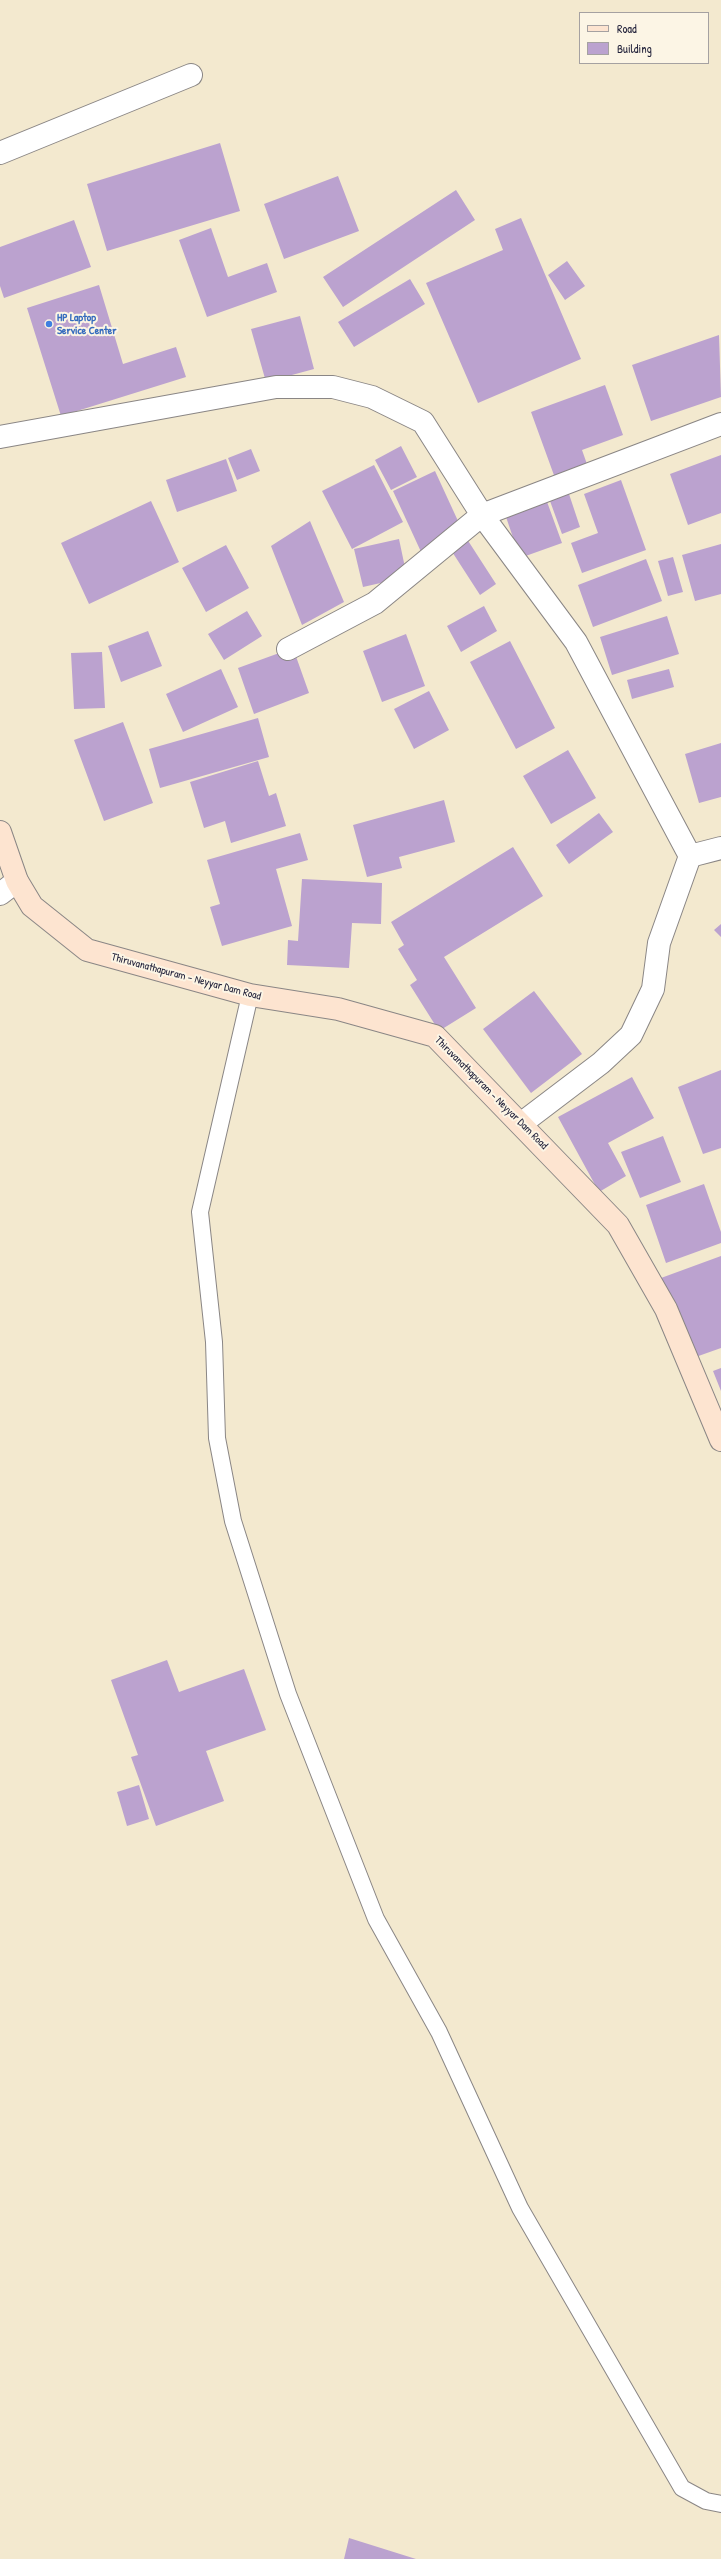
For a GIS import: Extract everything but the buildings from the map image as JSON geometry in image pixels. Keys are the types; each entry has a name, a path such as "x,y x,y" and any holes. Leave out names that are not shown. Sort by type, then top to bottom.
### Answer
{"main road":[{"name":"Thiruvanathapuram - Neyyar Dam Road","path":"0,832 8,888 88,950 250,995 338,1009 435,1036 522,1124 618,1225 666,1309 721,1440"}],"street":[{"path":"0,153 191,75"},
{"path":"0,437 276,387 333,387 372,397 423,422 482,515 576,642 690,856 659,943 653,989 631,1036 601,1063 522,1124"},
{"path":"288,650 376,603 482,515 721,424"},
{"path":"690,856 721,848"}],"lane":[{"path":"250,995 200,1212 214,1342 217,1438 233,1521 288,1694 376,1919 439,2032 520,2208 682,2488 706,2501 721,2504"}],"place":[{"name":"HP Laptop Service Center","path":"49,324"}]}
